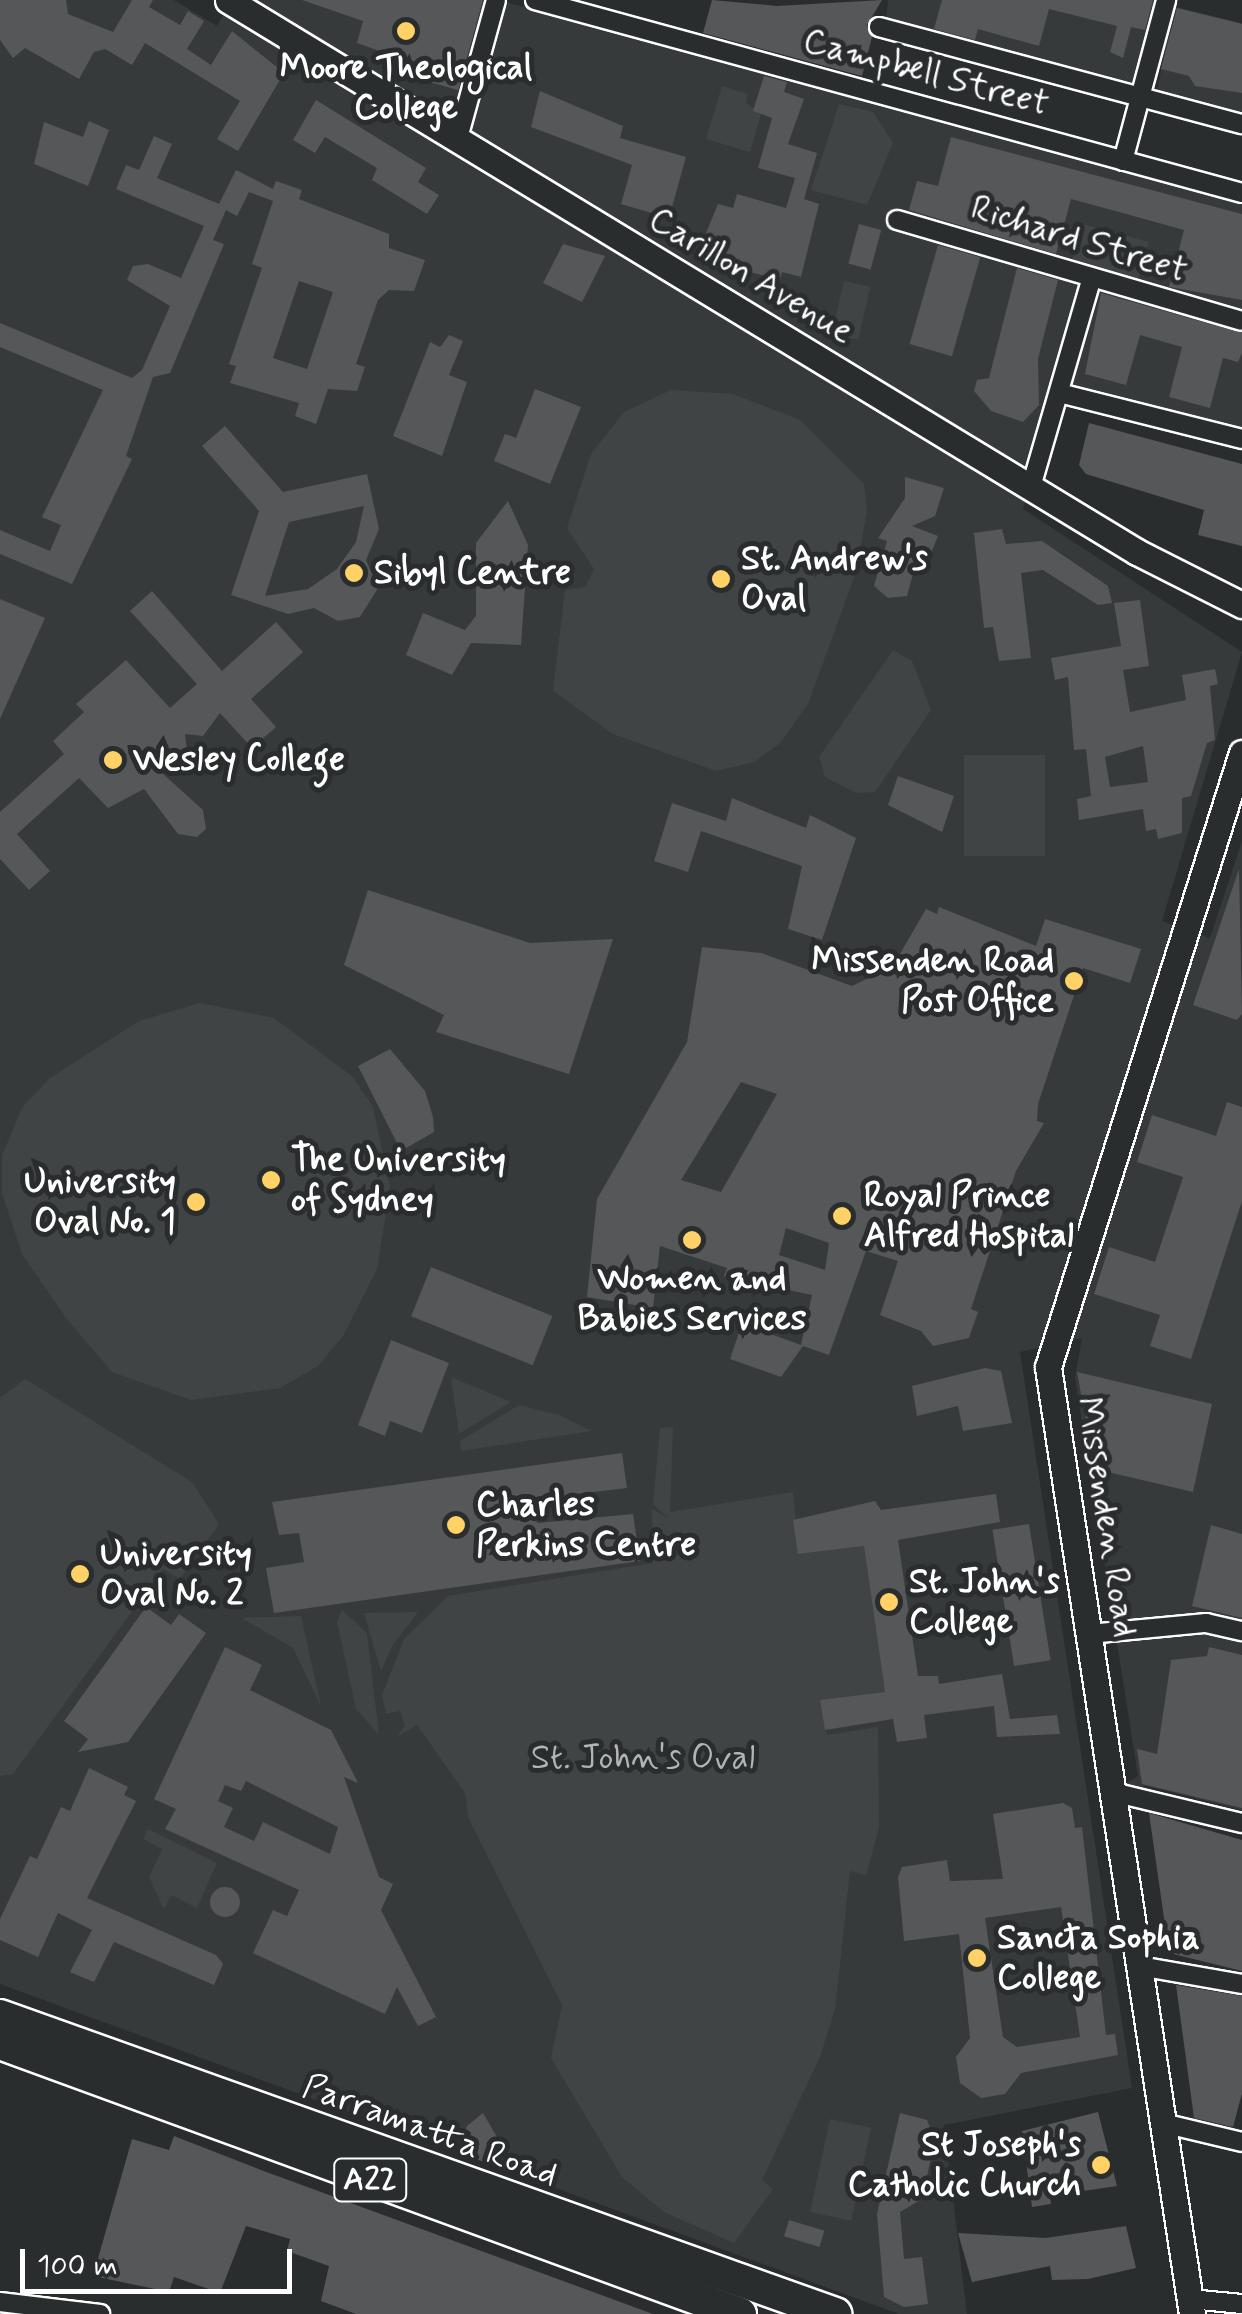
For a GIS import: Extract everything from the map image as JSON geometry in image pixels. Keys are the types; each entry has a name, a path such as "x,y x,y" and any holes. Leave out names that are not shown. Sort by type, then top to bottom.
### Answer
{"highway":[{"name":"Parramatta Road","path":"0,2016 835,2314"},
{"name":"Parramatta Road","path":"0,2043 724,2311"}],"street":[{"name":"Carillon Avenue","path":"228,0 1030,487 1242,606"},
{"path":"458,138 496,0"},
{"name":"Campbell Street","path":"534,0 1242,193"},
{"path":"1123,160 1166,0"},
{"path":"879,27 1242,124"},
{"name":"Richard Street","path":"897,220 1091,281 1242,322"},
{"path":"1030,487 1063,394 1091,281"},
{"path":"1063,394 1242,440"},
{"name":"Missenden Road","path":"1191,2307 1088,1634 1050,1346 1242,754"},
{"path":"1088,1634 1206,1622 1242,1631"},
{"path":"1112,1792 1242,1824"},
{"path":"1139,1966 1242,1984"},
{"path":"1163,2124 1242,2142"},
{"path":"0,2302 100,2314"},
{"path":"1191,2307 1242,2304"}],"shaded area":[{"name":"The University of Sydney","path":"0,0 174,0 217,26 232,0 499,0 1242,202 1242,429 1058,382 1023,509 1242,652 1162,921 1210,938 1242,841 1242,1810 1147,1786 1113,1792 1138,1776 1075,1377 1082,1338 1020,1352 1132,2088 944,2125 967,2314 899,2314 0,1984"},
{"path":"888,0 1157,1 1138,78 1128,84 886,21"},
{"path":"1172,6 1242,23 1242,116 1157,93"}],"green space":[{"path":"722,86 748,94 746,103 761,114 750,152 706,139"},
{"path":"839,104 873,112 893,143 867,205 811,190"},
{"path":"1082,224 1149,242 1138,282 1071,265"},
{"path":"844,281 870,287 858,340 832,334"},
{"name":"St. Andrew's Oval","path":"671,390 733,394 800,420 864,484 867,511 856,572 808,704 780,743 754,762 716,771 613,734 553,691 565,590 585,587 594,569 567,528 591,454 624,412"},
{"path":"893,650 912,661 931,710 875,792 856,793 825,777 819,757"},
{"path":"964,755 1045,755 1045,856 964,856"},
{"name":"University Oval No. 1","path":"200,1003 274,1018 352,1076 373,1107 390,1187 377,1269 343,1336 318,1366 280,1388 191,1400 112,1372 66,1318 22,1254 2,1193 2,1155 23,1106 50,1078 139,1021"},
{"path":"451,1377 511,1402 459,1434"},
{"name":"University Oval No. 2","path":"25,1379 192,1482 219,1524 180,1579 163,1569 13,1774 0,1776 0,1398"},
{"path":"519,1405 559,1415 592,1431 461,1451 460,1441"},
{"name":"St. John's Oval","path":"673,1427 670,1512 793,1492 799,1554 864,1546 885,1692 820,1701 827,1735 878,1727 879,1828 866,1875 850,1871 835,2009 820,2057 762,2180 773,2189 734,2243 664,2212 622,2177 551,2058 562,2005 468,1817 465,1793 417,1725 395,1738 405,1726 400,1711 386,1714 382,1695 404,1639 448,1596 653,1563 652,1509 668,1518 653,1504 660,1428"},
{"path":"342,1610 367,1633 379,1735 356,1709 337,1622"},
{"path":"418,1612 392,1646 381,1671 364,1613"},
{"path":"301,1616 321,1706 293,1648 242,1618"},
{"path":"148,1829 217,1863 197,1908 171,1895 164,1909 149,1877 162,1849 143,1839"},
{"path":"830,2119 871,2128 851,2221 810,2212"}],"building":[{"path":"0,0 66,0 68,14 113,32 132,0 153,0 149,7 180,25 188,11 204,21 187,49 211,65 232,31 284,73 238,151 217,139 240,101 145,43 132,65 105,49 94,52 79,79 25,48 13,58 0,40"},
{"name":"Moore Theological College","path":"302,0 483,0 458,90 422,80 425,67 357,43 363,21"},
{"path":"712,0 777,6 882,0 867,25 872,37 862,76 703,33"},
{"path":"942,0 1153,0 1145,30 1131,27 1123,58 1110,52 1117,26 1049,9 1039,46 978,29 975,40 934,29"},
{"path":"1177,8 1242,24 1242,93 1195,86 1189,76 1161,69"},
{"path":"764,76 787,82 784,92 804,99 788,144 817,153 804,199 819,204 801,277 782,272 780,280 716,263 720,248 704,238 718,204 733,208 737,194 786,208 795,178 758,168 772,118 753,111"},
{"path":"540,91 623,126 620,138 686,157 669,218 621,204 632,165 531,127"},
{"path":"316,100 426,168 418,182 439,195 427,214 372,180 377,168 325,137 315,153 293,140"},
{"path":"89,121 109,130 88,186 34,164 44,122 83,137"},
{"path":"154,136 172,144 157,178 219,204 236,170 273,189 276,181 302,190 299,199 389,234 389,248 425,260 414,291 389,290 378,300 356,364 365,367 357,391 328,389 316,424 295,416 299,403 230,383 236,366 229,364 262,268 252,264 273,201 249,192 237,216 226,210 213,240 224,244 170,373 153,377 126,456 132,459 72,584 0,554 0,530 50,551 61,525 42,517 103,390 0,347 0,323 132,378 142,370 170,306 127,280 133,266 148,264 181,278 204,226 116,189 126,165 139,170","holes":["299,281 333,292 307,369 273,358"]},
{"path":"951,137 1242,214 1242,300 1169,287 1184,230 1071,199 1056,254 909,210 917,181 938,186"},
{"path":"859,224 881,230 871,270 848,264"},
{"path":"563,244 605,256 582,302 543,283"},
{"path":"938,245 980,257 952,356 910,344"},
{"path":"1017,268 1058,280 1038,359 1039,405 1023,422 991,411 974,391 977,380 989,378"},
{"path":"1101,293 1242,333 1242,353 1238,362 1223,358 1210,408 1169,397 1182,347 1140,335 1126,385 1085,374"},
{"path":"449,335 463,341 449,375 467,382 442,456 393,436 430,342 440,347"},
{"path":"535,389 581,407 550,484 494,461 505,434 516,438"},
{"path":"1089,423 1242,464 1242,546 1198,535 1204,510 1086,474 1079,465"},
{"path":"225,426 283,492 367,474 379,529 366,560 378,588 360,617 338,621 314,608 288,614 231,595 259,511 202,446","holes":["364,506 356,542 337,569 308,589 265,596 289,522"]},
{"path":"905,477 944,488 935,516 912,526 938,536 930,556 919,552 907,596 888,598 874,586 887,541 878,538 905,498"},
{"path":"508,501 528,545 521,645 471,643 452,675 406,655 423,613 465,630 476,616 476,543"},
{"path":"1002,529 1006,544 1042,541 1108,586 1112,603 1098,605 1043,570 1021,573 1031,658 999,661 993,627 984,628 974,533"},
{"name":"Wesley College","path":"152,591 222,671 276,622 303,652 251,699 276,727 252,748 220,713 203,736 185,734 187,750 162,773 203,810 206,829 197,837 178,834 144,789 108,808 79,778 17,834 50,871 29,890 0,859 0,812 64,754 53,741 84,712 76,704 126,660 170,708 197,684 130,611"},
{"path":"0,599 45,618 0,719"},
{"path":"1140,600 1149,666 1123,670 1130,712 1186,700 1182,675 1215,669 1218,684 1210,686 1215,740 1207,743 1191,796 1182,798 1182,833 1158,839 1156,829 1146,831 1143,809 1079,820 1077,799 1091,796 1086,749 1074,750 1068,677 1055,680 1051,658 1121,646 1114,603","holes":["1143,746 1148,782 1110,787 1105,757"]},
{"path":"898,776 954,796 942,832 888,805"},
{"path":"732,798 806,828 810,815 856,838 822,940 788,929 802,866 701,831 688,872 654,861 672,803 726,821"},
{"path":"1239,869 1242,1014 1237,1020 1193,1005"},
{"path":"368,890 530,943 613,939 569,1074 436,1032 444,1015 344,965"},
{"path":"939,907 1036,946 1045,919 1141,949 1130,983 1083,968 1038,1104 1037,1121 1044,1123 1016,1171 971,1309 978,1312 969,1338 933,1346 921,1331 880,1315 898,1261 866,1251 829,1355 803,1346 781,1377 730,1359 742,1324 801,1345 812,1295 724,1276 727,1268 660,1246 653,1308 587,1297 597,1199 687,1042 702,947 761,953 852,986 893,966 926,909 937,914","holes":["741,1082 777,1094 721,1192 681,1180","786,1228 829,1243 825,1270 779,1255"]},
{"path":"390,1049 425,1091 433,1117 434,1132 401,1151 358,1066"},
{"path":"1227,1102 1242,1107 1242,1201 1191,1359 1150,1346 1160,1315 1094,1294 1109,1247 1155,1262 1183,1177 1137,1162 1152,1115 1216,1136"},
{"path":"431,1267 552,1316 533,1365 411,1316"},
{"path":"391,1340 449,1363 422,1433 390,1421 385,1436 358,1425"},
{"path":"985,1368 1001,1371 1012,1423 963,1431 958,1406 917,1416 912,1386"},
{"path":"1077,1372 1212,1404 1193,1492 1095,1469"},
{"name":"Charles Perkins Centre","path":"622,1453 627,1488 534,1499 537,1523 633,1514 640,1561 274,1613 266,1568 304,1562 299,1533 279,1535 272,1502"},
{"name":"St. John's College","path":"996,1494 1000,1522 898,1540 918,1676 938,1676 939,1684 1002,1674 1010,1719 1057,1715 1060,1734 997,1737 994,1706 924,1715 927,1738 897,1742 893,1719 825,1730 820,1700 885,1692 864,1546 798,1554 793,1520 875,1501 881,1510"},
{"path":"1029,1524 1051,1660 1014,1666 992,1530"},
{"path":"1211,1525 1242,1534 1242,1618 1192,1606"},
{"path":"146,1607 171,1625 179,1614 206,1633 128,1742 78,1752 88,1739 64,1721"},
{"path":"225,1647 262,1665 250,1690 331,1730 358,1783 344,1777 379,1877 393,1884 381,1910 436,2017 418,2026 397,1987 385,2014 253,1953 273,1910 287,1916 299,1890 165,1829 176,1809 154,1799","holes":["246,1781 338,1827 330,1854 263,1822 254,1841 224,1827 233,1808 218,1801 225,1785 241,1791"]},
{"path":"1209,1647 1242,1655 1242,1808 1142,1784 1137,1749 1157,1754 1171,1660 1207,1656"},
{"path":"89,1768 128,1787 124,1795 136,1801 87,1898 216,1955 223,1964 214,1985 114,1942 94,1982 70,1972 92,1930 58,1913 38,1957 0,1940 0,1919 30,1856 37,1859 61,1807 70,1811"},
{"name":"Sancta Sophia College","path":"1063,1803 1072,1808 1075,1828 1082,1827 1106,2035 1115,2034 1118,2055 1021,2073 1005,2094 981,2098 960,2083 956,2057 970,2038 959,1934 904,1941 898,1877 902,1867 947,1860 950,1881 1003,1879 993,1814","holes":["1061,1907 1080,2037 1017,2047 1003,2037 985,1918"]},
{"path":"1149,1813 1242,1840 1242,1971 1169,1953"},
{"path":"225,1887 236,1891 240,1902 236,1913 225,1917 214,1913 210,1902 214,1891"},
{"path":"1176,1985 1242,1996 1242,2093 1233,2127 1194,2118"},
{"path":"1098,2112 1117,2186 1050,2196 1051,2204 1032,2207 1022,2131"},
{"path":"483,2113 519,2175 457,2152 467,2126"},
{"path":"900,2113 927,2120 935,2140 922,2199 900,2212 904,2259 922,2257 928,2304 904,2307 884,2297 877,2214"},
{"path":"174,2136 653,2314 356,2314 321,2301 329,2266 287,2251 290,2239 246,2226 220,2293 174,2277 169,2292 93,2276 132,2139 169,2150"},
{"path":"789,2220 824,2231 819,2247 784,2236"},
{"path":"1126,2226 1136,2268 1088,2279 1052,2280 1050,2266 972,2282 958,2233 1046,2238"}],"place":[{"name":"Moore Theological College","path":"406,31"},
{"name":"Sibyl Centre","path":"354,573"},
{"name":"St. Andrew's Oval","path":"721,579"},
{"name":"Wesley College","path":"113,760"},
{"name":"Missenden Road Post Office","path":"1074,981"},
{"name":"The University of Sydney","path":"271,1180"},
{"name":"University Oval No. 1","path":"196,1202"},
{"name":"Royal Prince Alfred Hospital","path":"842,1216"},
{"name":"Women and Babies Services","path":"692,1240"},
{"name":"Charles Perkins Centre","path":"456,1525"},
{"name":"University Oval No. 2","path":"80,1574"},
{"name":"St. John's College","path":"889,1602"},
{"name":"Sancta Sophia College","path":"977,1958"},
{"name":"St Joseph's Catholic Church","path":"1101,2165"}]}
